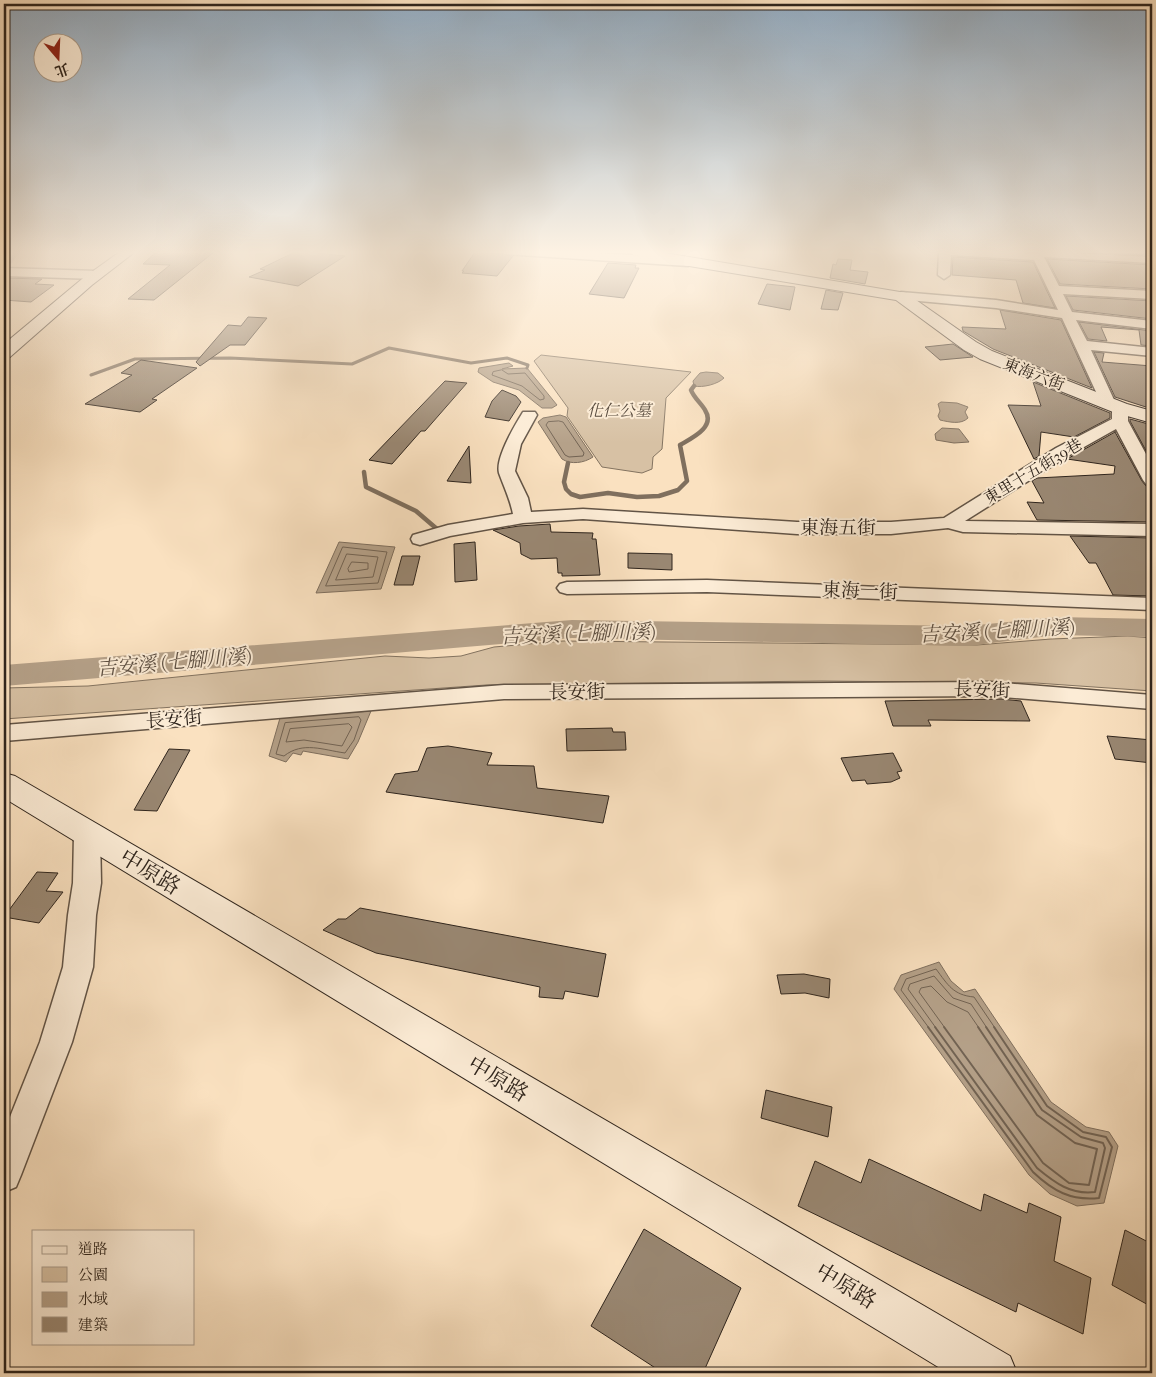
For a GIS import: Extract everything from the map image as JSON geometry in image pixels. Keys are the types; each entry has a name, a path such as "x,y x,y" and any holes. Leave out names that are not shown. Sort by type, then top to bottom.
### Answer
{"street":[{"path":"4,341 38,315"},
{"path":"4,353 46,315"},
{"name":"東海六街","path":"928,315 970,346 986,355 1116,411 1152,417"},
{"path":"1067,315 1152,480"},
{"path":"1069,315 1152,325"},
{"path":"1082,345 1152,352"},
{"name":"東里十五街39巷","path":"948,522 1062,452 1116,411"},
{"path":"524,518 519,498 507,471 513,444 529,415"},
{"name":"東海五街","path":"420,538 448,531 524,518 583,514 797,528 890,528 948,522 963,526 1152,530"},
{"name":"東海一街","path":"567,588 717,586 1152,604"},
{"name":"長安街","path":"4,733 504,692 991,689 1152,702"},
{"name":"中原路","path":"4,784 993,1373"},
{"path":"4,1175 56,1042 78,967 82,915 87,883 88,834"}],"green space":[{"name":"化仁公墓","path":"541,355 691,372 666,398 662,449 653,457 652,469 642,473 602,467 567,416 568,408 534,361"},
{"path":"1128,636 1152,638 1152,691 1036,683 821,681 486,685 4,719 4,688 88,686 385,656 429,658 461,656 494,647 563,641 977,645 1051,639"}],"water":[{"path":"509,363 513,366 502,369 527,368 557,405 552,408 542,408 519,390 493,382 478,372 479,368"},
{"path":"700,373 718,373 724,378 710,385 694,386 693,381"},
{"path":"941,402 957,403 968,407 965,412 968,418 958,422 940,420 938,404"},
{"path":"560,415 566,417 593,457 586,461 578,462 569,462 562,459 538,422 543,418"},
{"path":"942,428 959,429 969,442 954,443 936,440 935,434"},
{"path":"339,542 395,547 381,589 316,593"},
{"path":"371,711 358,742 348,759 303,751 301,755 293,753 286,762 269,756 280,718"},
{"path":"939,962 951,981 964,992 975,989 1051,1102 1086,1127 1109,1132 1118,1146 1104,1203 1077,1206 1050,1194 1029,1175 894,989 901,975"}],"building":[{"path":"1002,315 1032,315 1061,320 1092,388 993,349 963,331 962,327 1006,329"},
{"path":"1119,315 1152,315 1152,319"},
{"path":"248,317 267,318 245,345 230,345 200,366 196,362 228,325 241,326"},
{"path":"1079,322 1152,331 1152,346 1141,345 1139,330 1101,327 1107,341 1088,339"},
{"path":"953,344 973,357 940,360 925,347"},
{"path":"1094,352 1104,353 1102,362 1152,366 1152,409 1115,397"},
{"path":"141,360 197,368 152,399 157,400 140,412 85,404 132,375 121,373"},
{"path":"445,381 467,383 425,431 421,431 392,464 369,460"},
{"path":"1033,382 1110,413 1110,418 1074,437 1041,432 1039,456 1034,459 1008,405 1041,406"},
{"path":"502,390 516,396 521,402 509,421 485,417 492,401"},
{"path":"1130,419 1152,425 1152,462 1130,421"},
{"path":"1115,432 1142,481 1146,486 1152,487 1152,522 1037,520 1027,502 1044,503 1032,481 1037,478 1114,474 1115,466 1067,459"},
{"path":"469,446 471,483 447,481"},
{"path":"550,524 551,532 593,533 592,539 596,539 600,575 562,576 562,573 558,573 557,558 531,559 521,554 520,543 493,530"},
{"path":"1070,536 1152,538 1152,596 1113,595 1096,563 1089,563"},
{"path":"475,542 477,580 455,582 454,544"},
{"path":"628,553 672,554 672,570 628,568"},
{"path":"402,556 420,556 413,585 394,585"},
{"path":"1001,699 1021,701 1030,721 928,720 931,726 893,726 885,701"},
{"path":"612,728 613,732 625,732 626,750 567,751 566,729"},
{"path":"1107,736 1152,740 1152,763 1115,759"},
{"path":"448,746 492,753 487,765 534,766 537,788 609,796 603,823 386,792 395,774 418,771 427,748"},
{"path":"169,749 190,750 157,811 134,810"},
{"path":"893,753 902,771 897,772 900,778 891,782 867,784 865,780 852,781 841,758"},
{"path":"37,872 58,873 46,891 63,892 39,923 4,917"},
{"path":"360,908 606,954 598,997 565,991 563,999 539,997 540,987 376,953 323,930 338,919 346,919"},
{"path":"804,974 830,979 829,998 805,993 781,994 777,975"},
{"path":"766,1090 832,1107 828,1137 761,1118"},
{"path":"869,1159 981,1211 984,1194 1027,1213 1029,1203 1061,1217 1054,1261 1091,1278 1083,1334 1018,1303 1016,1312 798,1206 815,1161 861,1183"},
{"path":"644,1229 741,1288 703,1373 663,1373 591,1326"},
{"path":"1125,1230 1152,1244 1152,1307 1112,1285"}],"waterway":[{"path":"91,375 135,359 230,358 352,364 389,348 471,363 507,358 528,365 527,368"},
{"path":"568,463 564,482 566,489 571,494 580,497 608,493 637,497 659,496 678,490 687,481 680,445 691,439 705,427 708,416 691,390 694,386"},
{"path":"364,472 366,487 416,511 437,529"},
{"name":"吉安溪 (七腳川溪)","path":"4,676 572,629 968,636 1057,626 1152,628"}]}
